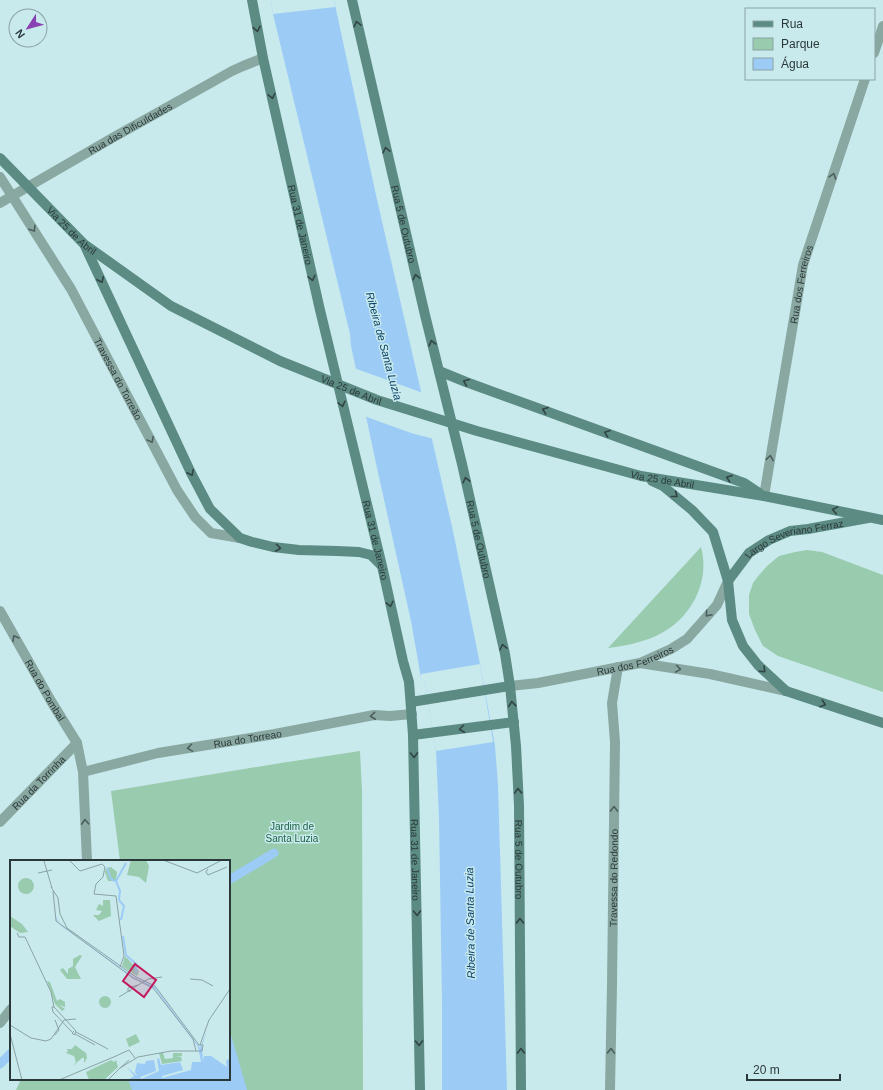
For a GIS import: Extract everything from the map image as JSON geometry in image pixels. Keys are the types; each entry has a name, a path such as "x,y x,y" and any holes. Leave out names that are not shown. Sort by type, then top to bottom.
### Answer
{"main road":[{"name":"Rua 31 de Janeiro","path":"252,0 263,58 320,310 409,682 414,735 420,1090"},
{"name":"Rua 5 de Outubro","path":"352,0 423,307 462,464 505,654 510,686 516,746 519,805 522,1090"},
{"name":"Via 25 de Abril","path":"0,158 84,244 171,306 280,361 377,400 476,431 641,476 764,496 878,519"},
{"path":"84,244 191,473 210,509 240,538 252,542 273,547 299,550 359,552 371,555 382,566"},
{"name":"Via 25 de Abril","path":"439,371 744,484 764,496"},
{"path":"641,476 663,486 692,510 713,532 728,581 732,620 743,646 758,665 786,691 883,724"},
{"name":"Largo Severiano Ferraz","path":"728,581 749,553 769,540 790,530 808,529 878,519"},
{"path":"411,702 510,686"},
{"path":"414,735 514,722"}],"street":[{"path":"875,50 883,26"},
{"name":"Rua das Dificuldades","path":"0,202 225,75 242,66 263,58"},
{"name":"Rua dos Ferreiros","path":"764,496 803,264 865,80"},
{"name":"Travessa do Torreão","path":"0,177 71,289 177,490 194,517 211,533 240,538"},
{"name":"Rua dos Ferreiros","path":"510,686 538,683 640,664 687,639 717,605 728,581"},
{"name":"Rua do Pombal","path":"0,611 77,744 83,772 87,860"},
{"path":"640,664 710,674 786,691"},
{"name":"Travessa do Redondo","path":"610,1090 615,750 612,703 618,667"},
{"name":"Rua do Torreao","path":"83,772 158,753 374,716 412,714"},
{"name":"Rua da Torrinha","path":"0,822 77,744"},
{"path":"0,1023 10,1010"}],"green space":[{"path":"701,547 703,574 700,587 695,600 678,621 656,636 632,644 608,648"},
{"path":"807,550 822,552 883,575 883,692 778,656 763,646 749,614 749,595 753,583 767,566 779,556"},
{"name":"Jardim de Santa Luzia","path":"360,751 362,791 363,1090 16,1090 21,1080 230,1080 230,860 120,860 111,791"}],"water":[{"name":"Ribeira de Santa Luzia","path":"271,0 334,0 376,195 453,531 495,746 498,784 507,1090 442,1090 439,818 436,751 425,682 421,678 411,621 351,346 350,334 273,14"},
{"path":"230,1031 247,1090 132,1090 128,1080 230,1080"}],"pier":[{"path":"271,0 334,0 335,7 273,14"},
{"path":"354,368 423,393 434,439 411,433 364,416"},
{"path":"480,664 493,742 436,751 425,682 421,678 421,674"}],"waterway":[{"path":"230,879 274,853"},
{"path":"0,1064 10,1054"}]}
